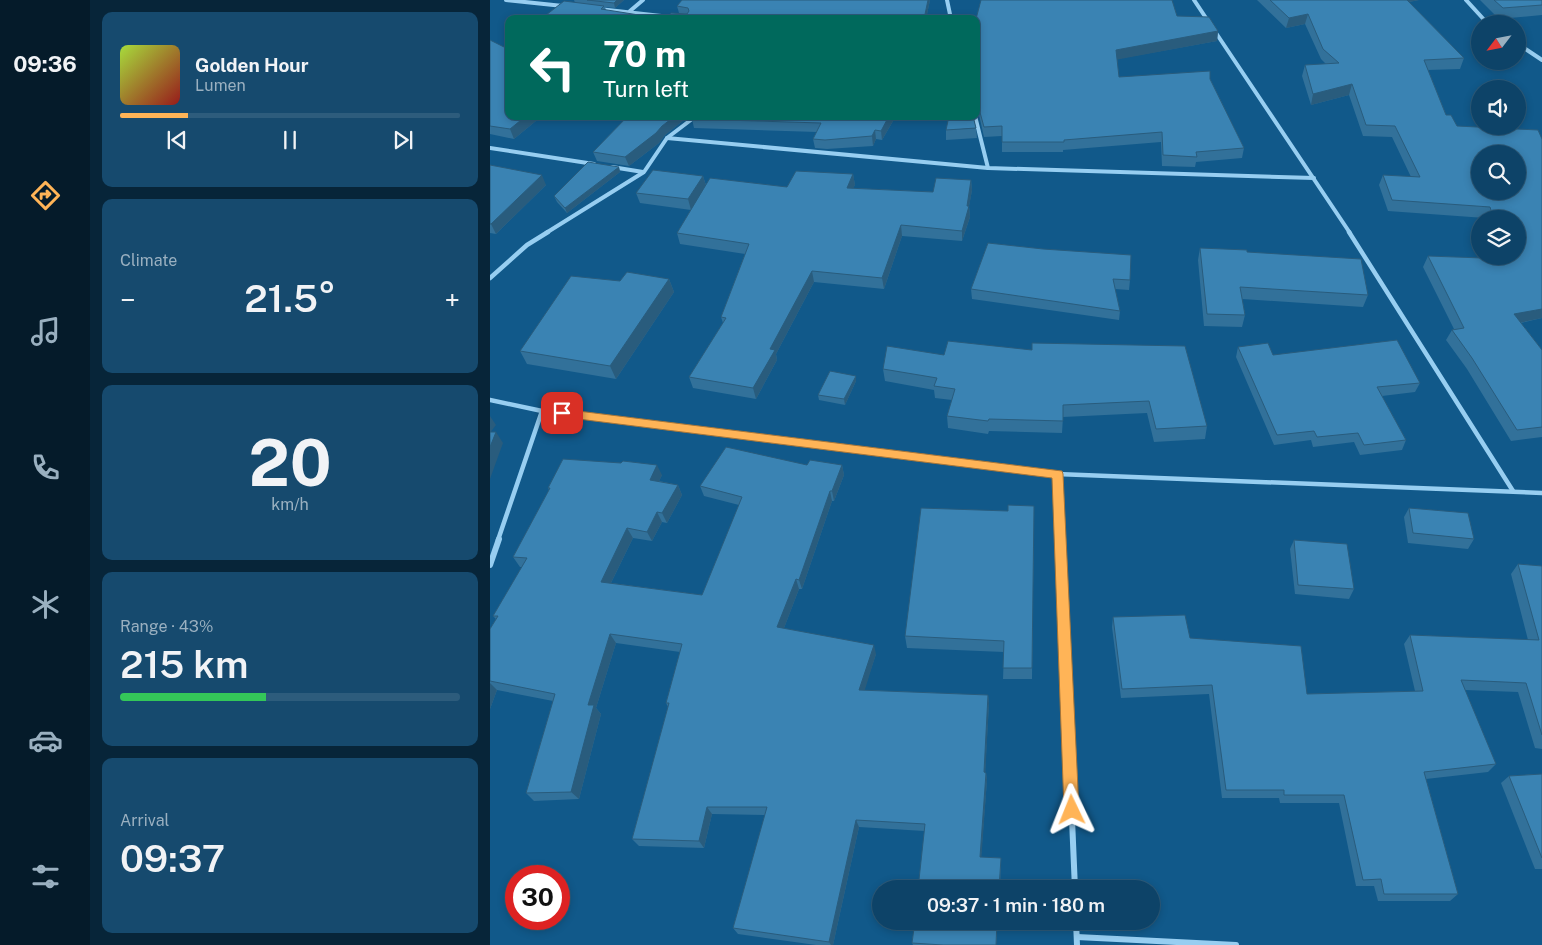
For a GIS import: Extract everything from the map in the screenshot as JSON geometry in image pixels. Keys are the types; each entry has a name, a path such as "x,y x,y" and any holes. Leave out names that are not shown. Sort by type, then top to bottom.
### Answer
{"street":[{"path":"506,0 568,7"},
{"path":"630,11 643,0"},
{"path":"946,0 950,15"},
{"path":"1194,0 1314,178 1514,491"},
{"path":"1466,0 1480,15"},
{"path":"595,9 659,15"},
{"path":"1526,49 1542,60"},
{"path":"490,278 528,245 644,172 667,138 691,120"},
{"path":"976,120 988,168"},
{"path":"667,138 988,168 1314,178"},
{"path":"490,148 596,164"},
{"path":"605,166 644,172"},
{"path":"490,400 542,411 1058,474 1542,493"},
{"path":"490,565 542,411"},
{"path":"1058,474 1075,880"},
{"path":"1077,930 1077,945"},
{"path":"1077,937 1236,945"}],"building":[{"path":"587,0 617,0 614,3"},
{"path":"682,0 928,0 925,15 669,15 671,13 687,14 689,11 688,8 677,6"},
{"path":"981,0 1172,0 1177,16 1209,17 1218,31 1116,50 1119,77 1210,71 1210,79 1244,148 1196,152 1197,157 1163,155 1162,132 1064,140 1064,142 1002,142 1002,126 984,127 980,112 980,15 977,15"},
{"path":"1270,0 1407,0 1464,58 1424,60 1446,115 1451,115 1457,126 1471,127 1471,135 1526,135 1526,129 1538,130 1542,139 1542,309 1514,314 1542,350 1542,427 1517,430 1472,358 1452,330 1464,328 1428,256 1471,258 1471,265 1526,265 1526,210 1491,210 1490,207 1392,200 1383,175 1420,177 1395,126 1366,125 1352,84 1313,94 1305,65 1339,63 1323,49 1308,14 1289,18"},
{"path":"1494,0 1542,0 1542,5 1503,8"},
{"path":"564,1 604,6 601,9 639,15 546,15"},
{"path":"490,40 505,46 505,120 521,120 510,129 490,126"},
{"path":"624,120 670,120 625,157 593,152"},
{"path":"724,120 887,120 881,131 875,130 872,136 825,140 813,139 821,123"},
{"path":"948,120 974,120 976,128 946,130"},
{"path":"588,162 619,167 565,208 554,196"},
{"path":"490,165 542,175 491,224 490,224"},
{"path":"653,170 703,176 688,199 636,193"},
{"path":"796,171 853,174 847,188 933,192 936,178 971,180 967,206 969,206 962,231 901,225 882,278 812,271 770,349 775,350 753,388 689,377 726,318 721,317 749,244 677,233 710,178 787,187"},
{"path":"988,243 1131,255 1130,280 1113,279 1120,311 971,289"},
{"path":"1200,248 1361,259 1368,295 1240,287 1245,315 1207,314"},
{"path":"627,272 669,279 610,366 520,351 571,276 620,281"},
{"path":"1397,340 1420,383 1377,387 1406,440 1364,445 1358,433 1317,437 1314,431 1277,435 1238,347 1268,343 1273,355"},
{"path":"948,341 1032,350 1032,343 1185,346 1207,426 1156,429 1149,401 1063,405 1063,421 989,419 988,421 947,416 955,389 934,386 937,378 883,369 887,346 944,355"},
{"path":"830,371 856,376 844,399 818,395"},
{"path":"490,432 496,432 490,447"},
{"path":"726,447 807,465 810,460 842,465 832,491 830,491 799,580 796,579 777,627 874,645 859,690 988,695 984,772 986,773 980,857 1001,858 1000,880 919,880 925,824 856,820 829,942 733,928 767,807 707,807 699,841 632,839 669,703 666,703 682,644 610,634 588,705 594,705 571,792 526,793 555,694 490,681 490,629 498,616 493,616 527,558 513,557 550,488 548,488 563,459 621,463 623,461 657,465 650,480 678,485 662,513 657,512 647,532 627,528 601,582 702,595 742,497 700,486"},
{"path":"1008,505 1034,506 1032,668 1003,668 1004,641 905,636 921,508 1008,511"},
{"path":"1409,508 1468,513 1474,539 1413,533"},
{"path":"1294,540 1347,544 1354,589 1298,585"},
{"path":"1518,564 1542,566 1542,735 1526,683 1461,680 1496,764 1424,772 1458,894 1384,894 1381,879 1363,880 1344,795 1284,795 1284,790 1226,790 1212,685 1122,689 1113,617 1185,615 1190,638 1301,646 1307,694 1423,691 1410,635 1539,640"},
{"path":"1542,774 1542,858 1509,776"},
{"path":"914,930 997,930 996,945 912,943"}],"route":[{"path":"562,413 1058,474 1072,810"}]}
